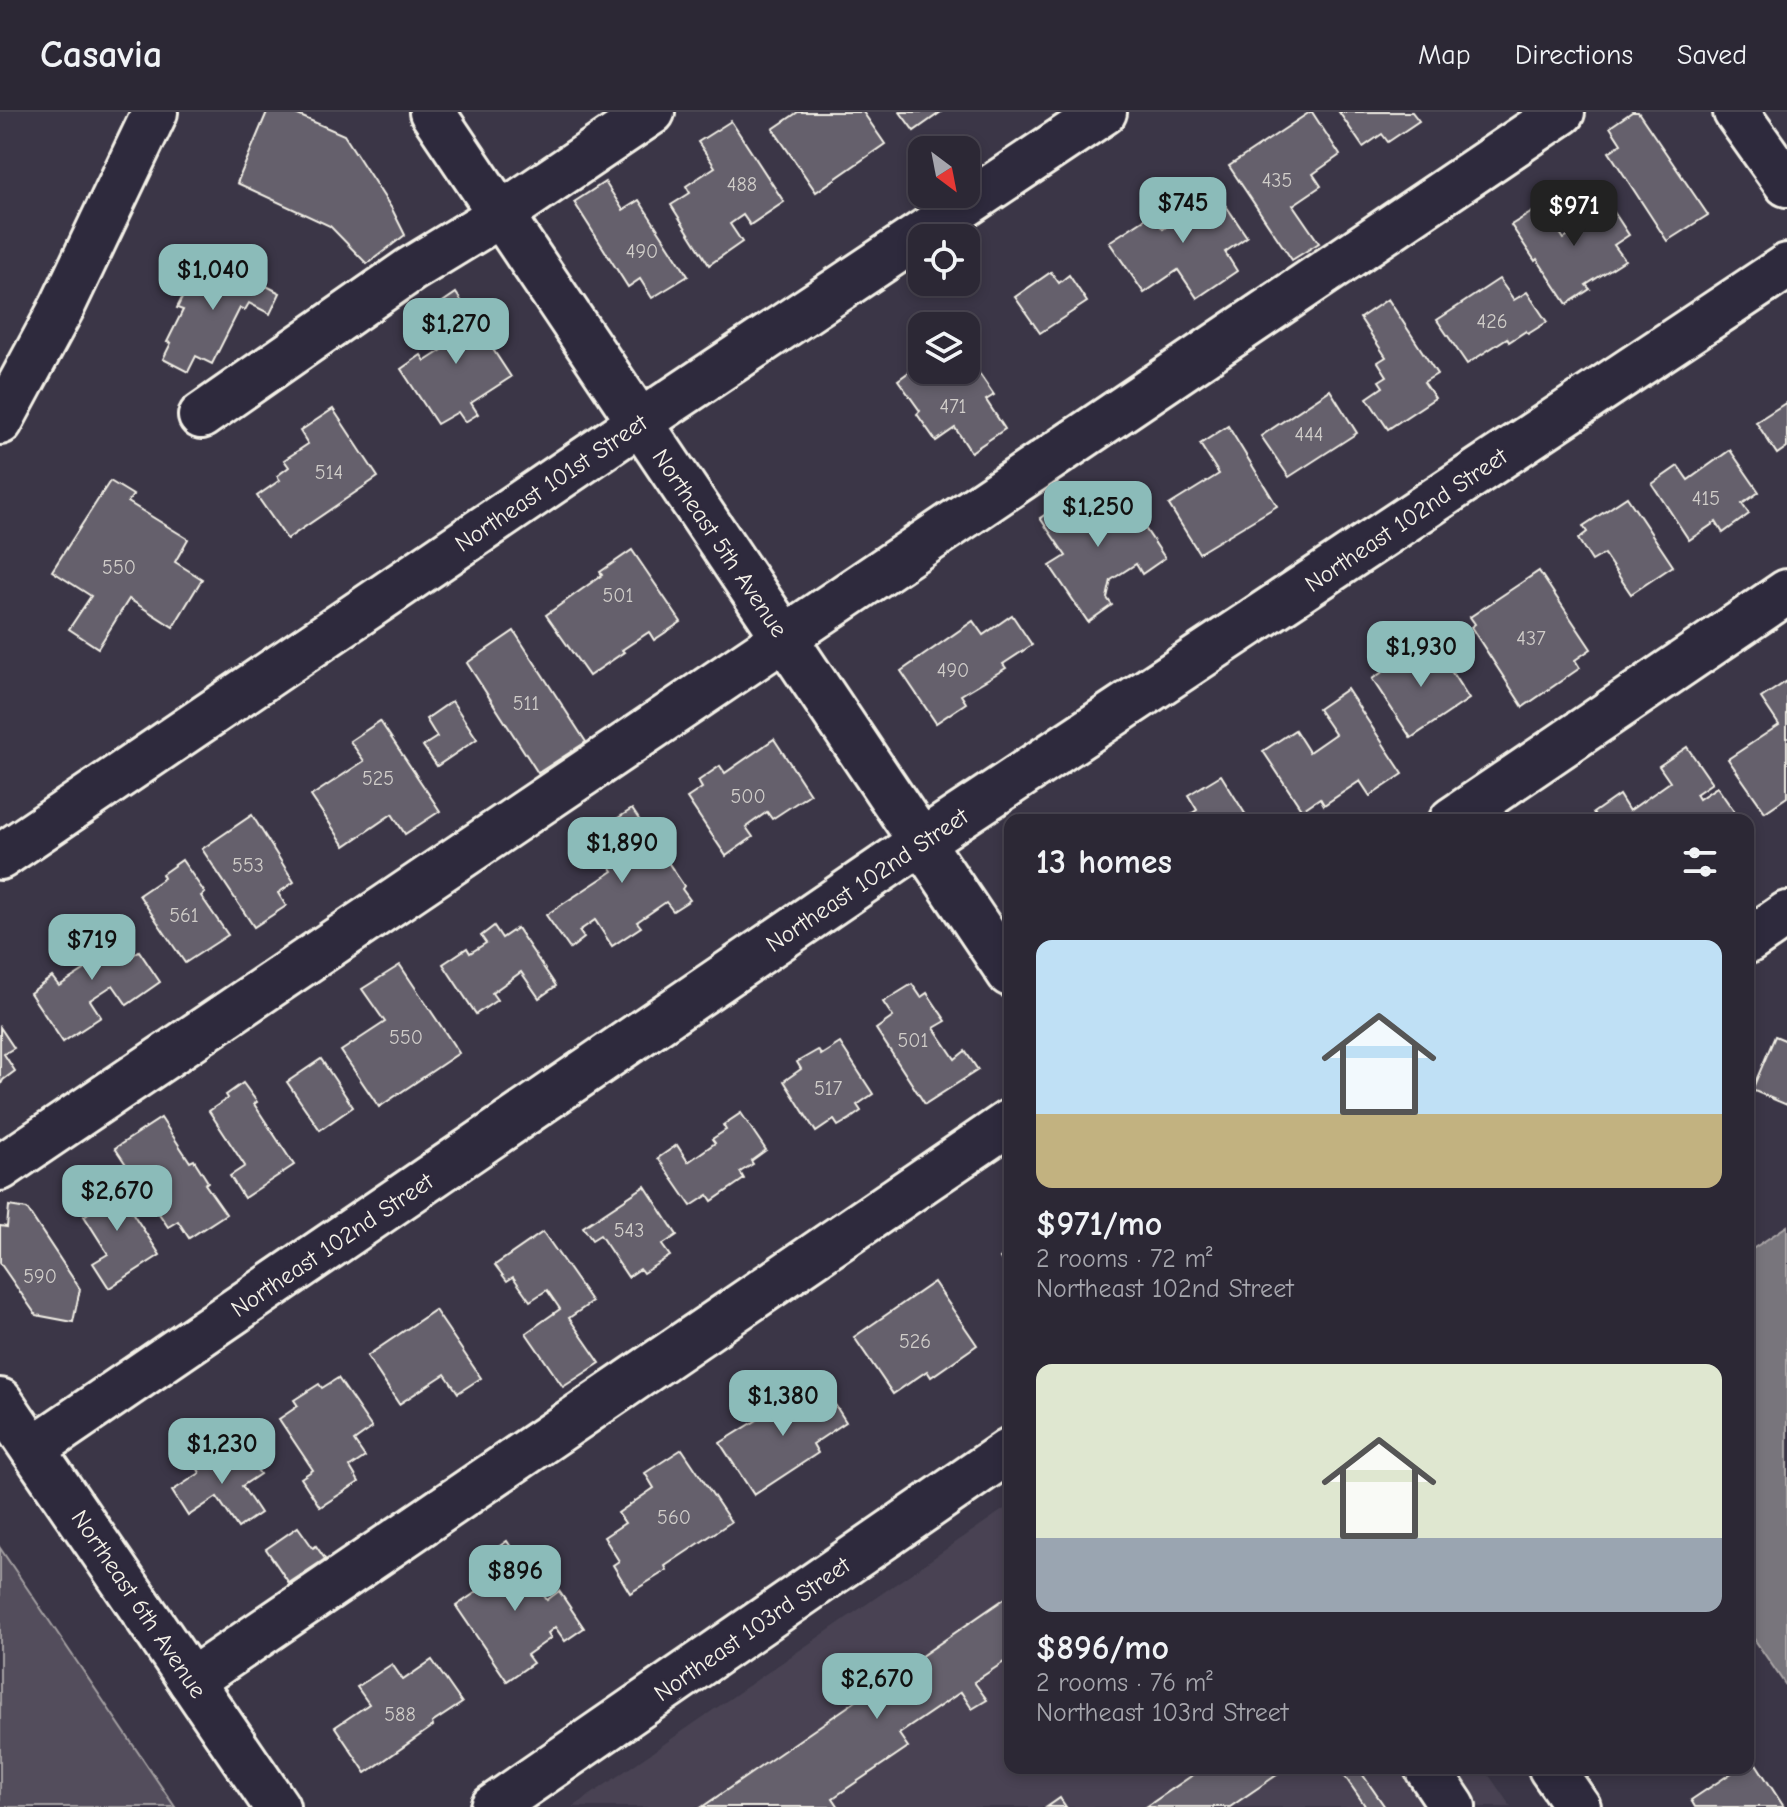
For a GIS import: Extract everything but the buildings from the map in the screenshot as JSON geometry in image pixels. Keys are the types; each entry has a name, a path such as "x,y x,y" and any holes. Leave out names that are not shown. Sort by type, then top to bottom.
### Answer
{"street":[{"path":"0,422 62,307 155,112"},
{"name":"Northeast 5th Avenue","path":"432,112 1004,965"},
{"path":"201,416 410,270 500,215 652,112"},
{"name":"Northeast 101st Street","path":"0,857 1104,112"},
{"path":"0,1168 1562,112"},
{"path":"1736,112 1787,184"},
{"name":"Northeast 102nd Street","path":"33,1449 921,842 1787,266"},
{"path":"1461,814 1787,592"},
{"path":"1754,937 1787,914"},
{"path":"191,1681 1004,1126"},
{"name":"Northeast 6th Avenue","path":"0,1401 277,1807"},
{"name":"Northeast 103rd Street","path":"493,1807 1004,1454"},
{"path":"1431,1774 1453,1807"},
{"path":"1555,1774 1578,1807"}],"shaded area":[{"path":"1787,1226 1787,1687 1754,1639 1754,1248"},
{"path":"1004,1509 1004,1774 1488,1774 1511,1807 573,1807"},
{"path":"0,1548 175,1807 0,1807"}]}
